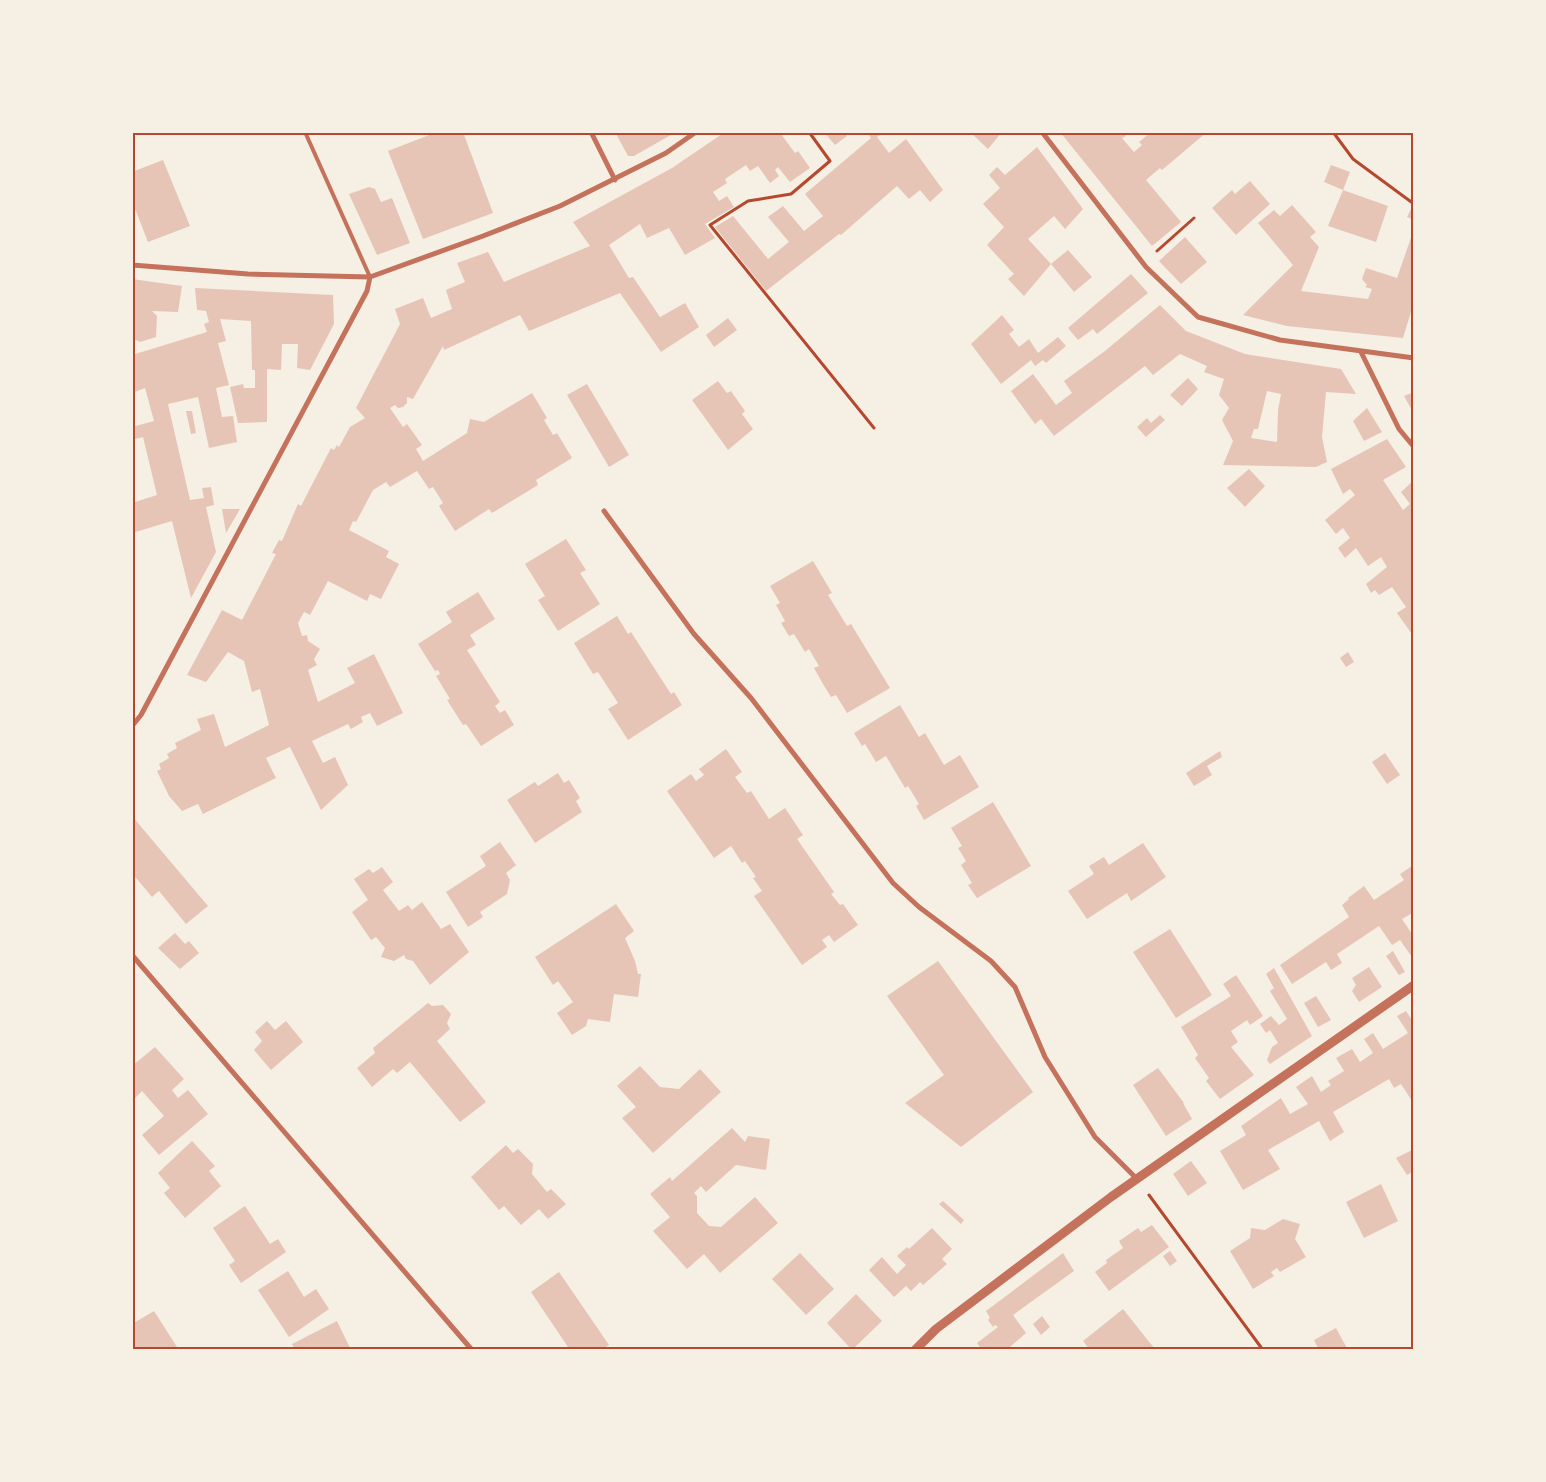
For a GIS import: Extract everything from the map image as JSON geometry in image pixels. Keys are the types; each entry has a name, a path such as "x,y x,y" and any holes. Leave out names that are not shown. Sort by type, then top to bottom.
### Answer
{"street":[{"path":"591,132 615,180"},
{"path":"132,265 248,274 370,277 552,209 615,180 678,147 696,132"},
{"path":"1042,132 1143,263 1198,318 1280,340 1414,358"},
{"path":"132,726 141,715 193,620 335,348 367,291 370,277"},
{"path":"1361,352 1399,429 1414,447"},
{"path":"604,510 694,634 751,698 893,883 919,907 991,961 1015,987 1045,1057 1095,1137 1137,1180"},
{"path":"132,955 472,1350"},
{"path":"915,1350 936,1330 1137,1180 1414,985"}],"lane":[{"path":"305,132 370,277"}],"path":[{"path":"809,132 830,161 791,194 748,201 710,225 874,428"},
{"path":"1333,132 1353,159 1414,204"},
{"path":"1143,263 1194,218"},
{"path":"1137,1180 1263,1350"}],"building":[{"path":"437,132 463,132 493,213 423,239 388,151"},
{"path":"615,132 676,132 634,156 628,156"},
{"path":"725,132 783,132 781,134 795,153 798,151 810,168 790,182 778,167 775,170 779,176 770,183 758,166 750,171 746,165 725,179 727,183 713,192 719,201 727,196 734,207 705,224 715,238 685,255 669,228 647,238 640,224 609,245 629,278 633,277 660,317 685,303 699,327 661,352 620,293 529,331 520,315 444,350 443,346 413,399 407,397 407,403 403,407 398,408 395,405 390,408 403,427 407,424 422,445 416,449 423,461 467,433 470,419 484,422 532,393 547,418 544,420 553,435 557,433 572,458 536,480 538,485 492,513 489,509 455,531 439,506 443,503 433,487 429,489 417,471 390,487 386,482 373,490 356,522 353,521 349,530 389,551 386,557 399,564 381,599 370,594 367,601 328,581 310,615 304,612 298,623 302,636 307,635 308,641 320,649 314,659 317,665 308,670 318,702 355,683 347,668 374,654 403,713 377,726 370,713 361,717 363,722 351,729 348,724 312,741 323,763 335,757 348,785 321,810 290,747 266,758 276,778 203,814 198,804 182,811 169,796 157,771 161,769 159,764 169,758 167,754 177,748 175,743 201,730 197,719 214,714 225,747 269,725 260,689 252,692 244,661 228,652 206,682 187,675 222,610 242,620 276,554 272,553 279,540 282,541 298,504 301,506 331,448 334,450 337,445 339,447 350,427 365,418 356,408 400,324 395,309 423,298 431,318 452,309 446,290 465,282 457,263 488,252 504,282 590,246 573,222 672,168"},
{"path":"824,132 843,132 847,136 835,145"},
{"path":"867,132 885,132 877,137 889,153 906,139 943,190 930,202 920,190 909,199 897,186 841,235 839,234 766,291 715,227 733,216 768,259 789,242 768,217 783,206 804,231 823,216 805,194 871,138"},
{"path":"970,132 1002,132 988,149"},
{"path":"1060,132 1123,132 1126,136 1122,138 1134,152 1142,145 1139,142 1151,132 1207,132 1162,170 1160,168 1146,180 1181,222 1152,246"},
{"path":"1037,147 1083,209 1065,229 1054,216 1028,239 1051,264 1024,296 1008,279 1014,274 987,245 1004,227 983,204 1000,188 989,175 997,167 1005,175"},
{"path":"163,160 190,226 148,242 132,201 132,172"},
{"path":"1331,165 1350,172 1343,190 1324,182"},
{"path":"1250,181 1270,204 1236,235 1212,208 1232,190 1235,194"},
{"path":"369,187 375,189 381,202 392,198 410,243 377,255 349,194"},
{"path":"1343,190 1388,206 1376,242 1328,226"},
{"path":"1292,205 1316,232 1310,237 1319,247 1301,291 1368,299 1372,289 1365,287 1367,285 1362,279 1366,268 1397,278 1414,229 1414,302 1403,338 1287,326 1243,315 1293,265 1258,223 1274,210 1280,216"},
{"path":"1411,209 1414,210 1414,220 1407,217"},
{"path":"1185,237 1207,262 1181,284 1159,261"},
{"path":"1068,250 1092,277 1074,292 1051,264"},
{"path":"1131,274 1148,293 1097,334 1093,329 1078,340 1068,328"},
{"path":"132,279 182,286 178,312 152,311 157,316 156,337 140,342 132,338"},
{"path":"195,288 333,295 334,324 310,370 297,368 298,344 282,344 281,370 267,369 267,422 238,423 230,387 243,384 244,388 255,388 255,370 252,370 251,321 220,319 226,341 218,343 229,385 216,388 222,417 233,416 237,442 209,448 198,397 168,404 190,500 204,498 202,488 211,487 214,505 206,507 216,552 191,598 172,521 132,533 132,503 157,495 143,437 132,440 132,427 154,421 145,388 132,393 132,355 207,332 204,324 209,322 206,311 197,310"},
{"path":"1160,305 1186,331 1245,354 1341,369 1356,394 1326,392 1322,437 1327,462 1316,467 1223,465 1233,441 1222,420 1229,408 1219,395 1224,379 1204,372 1207,366 1180,354 1153,375 1145,366 1054,436 1041,419 1035,424 1011,391 1033,374 1056,405 1072,393 1064,381 1105,351","holes":["1267,391 1281,394 1278,410 1277,442 1251,438 1254,429 1258,429"]},
{"path":"1002,315 1014,330 1009,334 1019,347 1029,339 1038,353 1058,337 1066,346 1046,363 1043,360 1035,366 1031,360 1001,384 971,344"},
{"path":"728,318 737,330 714,347 706,335"},
{"path":"1188,378 1198,389 1182,406 1170,395"},
{"path":"718,381 727,393 731,391 745,411 742,414 753,429 728,450 692,400"},
{"path":"587,384 629,455 609,467 567,395"},
{"path":"1414,392 1414,414 1404,396"},
{"path":"1367,408 1382,432 1364,441 1353,421"},
{"path":"186,411 192,411 196,433 191,434"},
{"path":"1160,415 1165,420 1146,437 1137,427 1147,418 1151,423"},
{"path":"1387,439 1406,467 1383,480 1403,510 1410,504 1401,492 1414,480 1414,637 1397,613 1406,607 1392,587 1379,595 1375,590 1371,593 1366,584 1387,567 1381,557 1368,566 1356,548 1345,558 1338,548 1350,538 1343,528 1336,534 1325,520 1355,495 1350,489 1343,494 1331,469"},
{"path":"1249,469 1265,486 1245,507 1227,488"},
{"path":"222,509 240,509 226,533"},
{"path":"566,539 586,570 580,573 600,604 558,631 538,600 545,596 525,564"},
{"path":"813,561 832,593 828,595 847,626 851,624 890,688 847,713 836,695 831,697 823,684 814,668 819,666 809,649 805,652 794,634 789,636 781,623 785,621 776,605 780,603 770,586"},
{"path":"478,592 495,619 470,635 476,645 467,650 500,702 495,706 500,713 505,710 514,725 481,746 466,724 463,725 447,700 450,699 436,676 440,674 438,670 435,671 418,644 452,622 446,612"},
{"path":"617,616 628,634 631,632 671,694 674,692 682,705 628,740 608,709 618,703 598,672 593,674 574,643"},
{"path":"1348,652 1354,662 1346,667 1340,658"},
{"path":"900,705 919,737 925,733 944,765 960,755 979,787 924,820 916,806 919,804 908,786 905,788 886,756 876,762 865,744 862,746 854,733"},
{"path":"726,749 742,772 735,777 747,793 751,791 769,819 785,808 803,835 797,839 834,892 831,894 840,905 843,904 858,925 834,942 829,935 822,940 827,947 802,965 754,896 762,891 753,878 756,877 745,861 742,863 731,846 714,858 667,791 691,774 696,781 704,775 699,769"},
{"path":"1220,751 1222,757 1207,766 1212,775 1194,786 1186,773"},
{"path":"1385,753 1400,775 1387,784 1372,762"},
{"path":"558,773 564,783 569,780 580,798 576,801 582,812 535,843 507,800 535,782 538,786"},
{"path":"993,802 1031,866 977,898 968,885 972,883 961,865 966,861 958,848 962,846 951,828"},
{"path":"132,816 208,906 186,924 159,891 152,897 132,873"},
{"path":"500,842 516,865 506,873 510,880 507,894 480,912 483,917 468,927 446,892 486,866 480,856"},
{"path":"1143,843 1166,877 1131,901 1127,893 1087,919 1068,891 1094,874 1089,866 1104,857 1109,865"},
{"path":"1412,866 1414,912 1402,919 1414,937 1414,960 1400,940 1392,945 1379,926 1337,954 1342,963 1331,970 1326,962 1292,984 1280,965 1349,917 1342,905 1348,898 1364,886 1374,900 1404,880 1400,874"},
{"path":"382,867 393,882 383,890 399,911 408,905 412,910 422,902 441,929 450,924 469,952 430,985 413,961 406,959 404,955 394,961 381,957 385,948 376,937 371,940 352,912 368,900 354,879 369,869 373,873"},
{"path":"616,904 634,931 625,938 635,961 638,974 641,974 638,997 614,994 610,1022 588,1019 586,1026 572,1035 557,1013 573,1002 558,981 553,985 535,957"},
{"path":"1170,929 1212,995 1176,1018 1133,952"},
{"path":"175,933 185,944 189,941 199,953 180,969 158,948"},
{"path":"1393,951 1405,972 1399,975 1386,956"},
{"path":"938,961 1033,1092 961,1147 905,1103 944,1075 887,996"},
{"path":"1369,967 1382,987 1359,1002 1352,991 1356,985 1352,978"},
{"path":"1274,968 1312,1036 1270,1064 1267,1060 1272,1047 1278,1043 1270,1030 1266,1033 1260,1024 1271,1016 1279,1025 1287,1019 1270,991 1274,988 1266,974"},
{"path":"1236,975 1263,1016 1250,1025 1247,1020 1231,1031 1238,1042 1231,1047 1254,1075 1220,1099 1206,1081 1209,1078 1195,1058 1198,1055 1181,1027 1231,996 1223,984"},
{"path":"1316,996 1331,1020 1318,1027 1304,1003"},
{"path":"428,1003 432,1006 443,1005 451,1014 447,1023 450,1029 437,1041 486,1102 460,1122 410,1062 397,1073 393,1069 372,1087 357,1068 375,1053 373,1048"},
{"path":"1406,1011 1414,1023 1414,1104 1401,1084 1394,1088 1389,1079 1333,1112 1344,1132 1330,1141 1319,1121 1268,1150 1280,1169 1243,1190 1220,1151 1246,1135 1241,1126 1281,1098 1290,1114 1308,1104 1296,1087 1312,1076 1321,1092 1331,1085 1328,1081 1344,1071 1336,1058 1352,1049 1360,1062 1373,1053 1364,1039 1373,1033 1383,1049 1408,1033 1397,1016"},
{"path":"267,1021 275,1030 286,1021 303,1042 271,1070 254,1050 262,1041 255,1032"},
{"path":"155,1047 184,1079 172,1090 178,1098 188,1090 208,1114 159,1155 142,1135 164,1116 142,1091 134,1099 132,1097 132,1066"},
{"path":"640,1066 660,1087 679,1089 700,1069 721,1092 653,1153 622,1118 636,1107 617,1086"},
{"path":"1158,1068 1184,1103 1192,1119 1166,1136 1133,1085"},
{"path":"732,1128 745,1142 748,1136 770,1139 766,1170 736,1165 706,1192 701,1186 694,1193 697,1196 697,1213 709,1226 721,1227 755,1197 778,1223 720,1273 704,1254 687,1269 653,1231 670,1217 650,1194 670,1177 672,1181"},
{"path":"192,1141 215,1166 209,1171 221,1186 185,1218 164,1193 170,1188 158,1173"},
{"path":"506,1145 513,1153 518,1149 533,1164 532,1174 547,1192 551,1189 566,1204 548,1219 539,1209 521,1225 504,1206 499,1210 471,1177"},
{"path":"1414,1149 1414,1171 1407,1175 1396,1158"},
{"path":"1191,1161 1207,1183 1188,1196 1173,1174"},
{"path":"1381,1184 1398,1221 1364,1238 1346,1202"},
{"path":"943,1201 964,1220 961,1224 939,1204"},
{"path":"245,1206 270,1244 278,1239 286,1252 241,1283 229,1265 235,1261 213,1228"},
{"path":"1283,1219 1300,1224 1295,1239 1306,1257 1280,1272 1277,1268 1271,1272 1274,1276 1253,1289 1230,1251 1250,1238 1251,1228 1265,1230"},
{"path":"1152,1225 1169,1247 1109,1291 1095,1272 1107,1263 1106,1260 1123,1248 1119,1241 1138,1228 1141,1232"},
{"path":"932,1228 952,1249 942,1259 947,1264 923,1285 920,1282 911,1291 906,1286 894,1297 869,1270 882,1257 897,1274 906,1265 897,1256 907,1247 909,1249"},
{"path":"1170,1251 1177,1261 1170,1266 1163,1256"},
{"path":"800,1253 834,1289 806,1315 772,1279"},
{"path":"1063,1253 1074,1271 1013,1315 1026,1333 1011,1346 1010,1350 982,1350 977,1343 998,1327 995,1325 993,1327 988,1320 990,1318 986,1311"},
{"path":"288,1271 304,1297 316,1289 329,1309 289,1337 258,1290"},
{"path":"559,1272 609,1345 601,1350 570,1350 531,1292"},
{"path":"856,1294 882,1321 852,1350 827,1323"},
{"path":"1123,1309 1156,1350 1090,1350 1083,1341"},
{"path":"154,1311 177,1347 173,1350 132,1350 132,1324"},
{"path":"1042,1316 1050,1327 1041,1335 1033,1324"},
{"path":"337,1321 351,1350 295,1350 292,1344"},
{"path":"1336,1328 1348,1350 1319,1350 1314,1340"}]}
